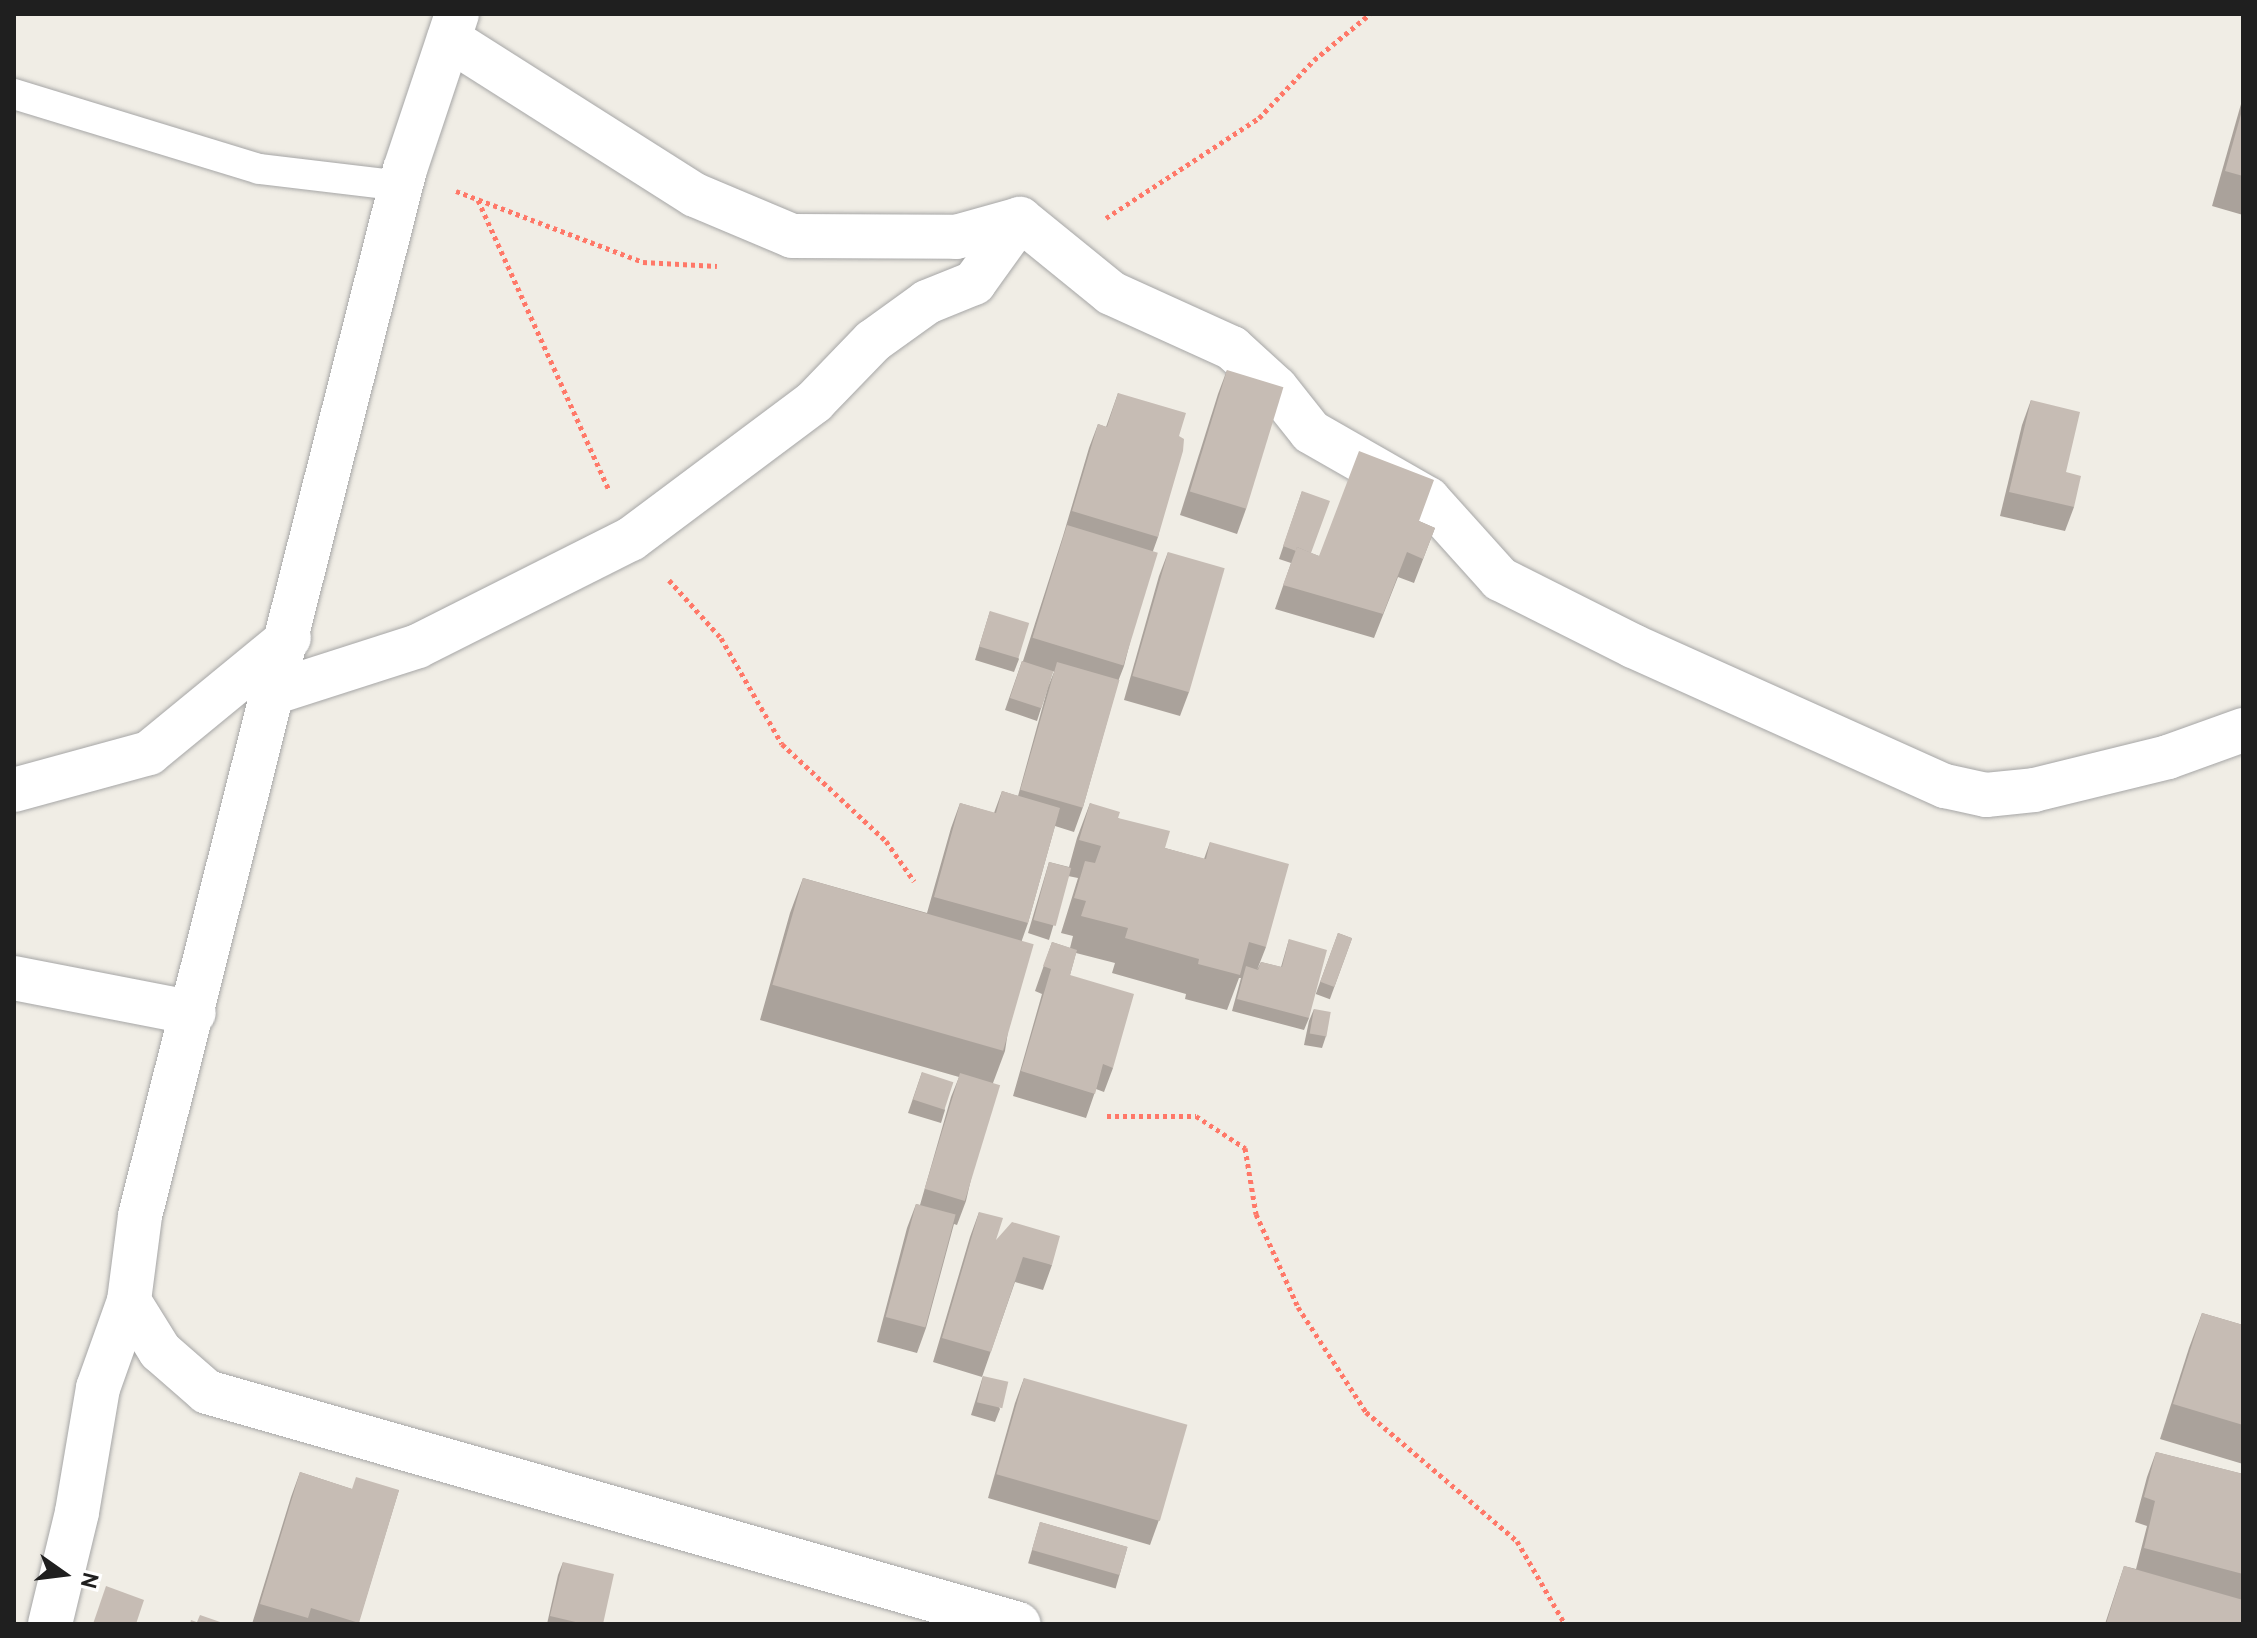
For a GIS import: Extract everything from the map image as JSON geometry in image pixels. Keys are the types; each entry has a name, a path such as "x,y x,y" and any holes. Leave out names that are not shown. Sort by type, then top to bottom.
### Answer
{"street":[{"path":"50,1624 77,1512 98,1388 129,1301 140,1216 194,1013 272,693 290,638 403,178 453,27 695,195 792,236 956,237 1020,219"},
{"path":"272,693 418,646 631,539 814,402 873,341 927,302 974,283 1020,219"},
{"path":"1020,219 1111,293 1232,348 1276,388 1311,432 1428,499 1500,579 1633,646 1945,786 1986,795 2034,790 2168,757 2243,730"},
{"path":"14,790 149,753 290,638"},
{"path":"14,978 194,1013"},
{"path":"129,1301 160,1351 207,1392 893,1608 1018,1624"}],"lane":[{"path":"14,94 259,169 403,178"}],"path":[{"path":"1103,220 1259,118 1314,60 1370,14"},
{"path":"403,178 643,262 720,266"},
{"path":"1107,1116 1196,1116 1245,1148 1256,1214 1298,1307 1366,1412 1517,1541 1565,1624"}],"building":[{"path":"2243,107 2243,176 2225,171"},
{"path":"1227,370 1283,387 1246,509 1190,491"},
{"path":"1118,393 1186,413 1179,436 1184,439 1183,451 1158,537 1072,511 1098,424 1107,427"},
{"path":"2031,400 2080,412 2066,472 2081,476 2074,507 2009,492"},
{"path":"1359,451 1434,480 1419,521 1435,528 1423,559 1407,552 1383,614 1283,585 1297,547 1319,556"},
{"path":"1302,491 1330,501 1311,553 1297,547 1296,551 1283,546"},
{"path":"1067,525 1158,553 1123,666 1033,638"},
{"path":"1168,552 1225,568 1189,692 1132,676"},
{"path":"990,611 1029,623 1018,658 979,646"},
{"path":"1022,661 1053,671 1041,708 1010,698"},
{"path":"1057,662 1119,680 1083,808 1020,790"},
{"path":"1002,791 1060,808 1028,923 934,897 960,803 996,813"},
{"path":"1090,803 1120,812 1118,818 1170,831 1165,848 1206,859 1210,842 1289,864 1266,947 1249,942 1240,975 1198,964 1199,959 1125,938 1128,928 1081,916 1086,901 1074,898 1085,861 1095,863 1101,846 1079,840"},
{"path":"1049,862 1071,868 1056,926 1033,920"},
{"path":"803,878 1034,944 1003,1051 772,985"},
{"path":"1338,933 1352,938 1334,987 1320,982"},
{"path":"1289,939 1327,950 1309,1018 1237,999 1246,966 1258,970 1261,962 1282,967"},
{"path":"1052,942 1077,950 1070,975 1134,994 1113,1068 1103,1064 1095,1094 1021,1071 1051,969 1043,966"},
{"path":"1314,1009 1331,1012 1326,1037 1310,1034"},
{"path":"922,1072 953,1082 944,1110 913,1100"},
{"path":"960,1073 1000,1085 965,1201 925,1189"},
{"path":"916,1204 956,1215 925,1328 886,1317"},
{"path":"979,1212 1003,1218 996,1240 1012,1222 1060,1236 1052,1265 1023,1257 991,1352 942,1338"},
{"path":"2202,1313 2243,1325 2243,1425 2173,1404"},
{"path":"983,1376 1008,1382 1002,1408 977,1402"},
{"path":"1024,1378 1187,1425 1160,1521 996,1474"},
{"path":"2156,1452 2243,1474 2243,1574 2144,1548 2155,1501 2144,1497"},
{"path":"300,1472 352,1489 356,1477 399,1490 359,1623 311,1608 308,1618 260,1604"},
{"path":"1040,1522 1127,1547 1119,1575 1032,1550"},
{"path":"563,1562 614,1574 603,1624 584,1624 550,1616"},
{"path":"2124,1566 2243,1600 2243,1624 2106,1624"},
{"path":"106,1586 144,1600 136,1624 93,1624"},
{"path":"200,1615 226,1624 202,1624 197,1622"}]}
